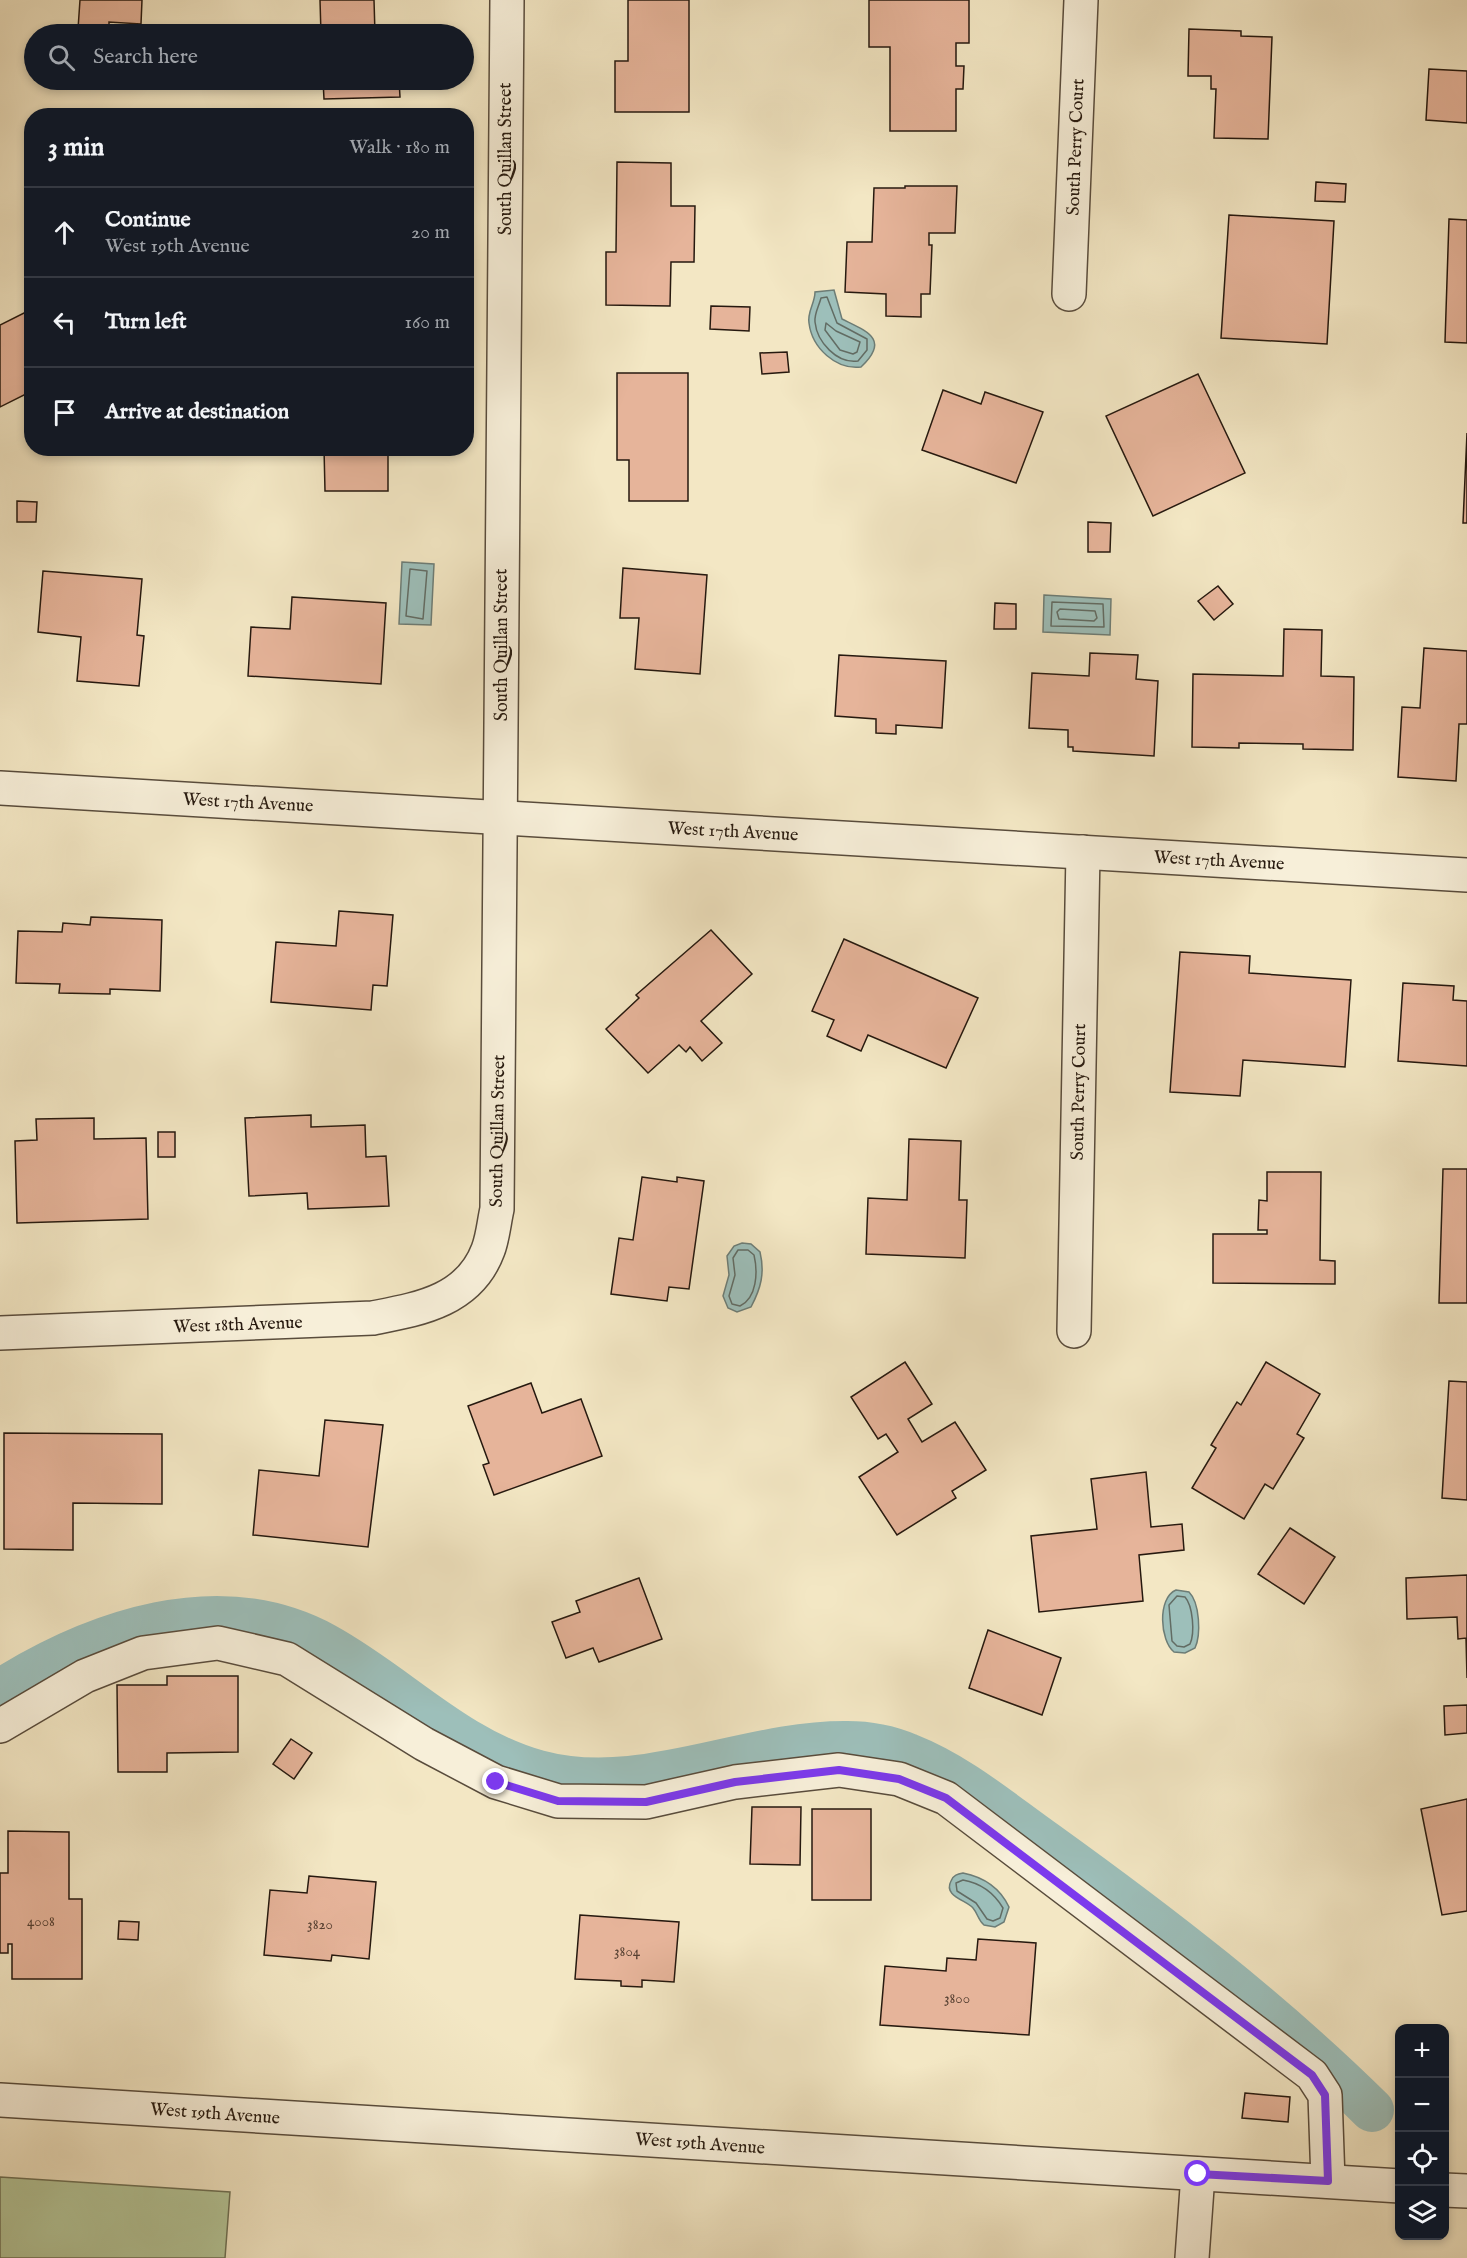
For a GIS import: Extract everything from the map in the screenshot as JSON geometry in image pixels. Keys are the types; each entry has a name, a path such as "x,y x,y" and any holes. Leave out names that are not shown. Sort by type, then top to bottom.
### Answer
{"street":[{"name":"South Quillan Street","path":"468,1284 488,1251 497,1209 507,0"},
{"name":"South Perry Court","path":"1069,294 1081,0"},
{"name":"West 17th Avenue","path":"0,788 1467,875"},
{"name":"South Perry Court","path":"1074,1331 1083,852"},
{"name":"West 18th Avenue","path":"0,1333 373,1318 425,1308 468,1284"},
{"path":"0,1726 85,1676 133,1657 218,1643 286,1659 424,1744 486,1777 558,1801 646,1802 735,1782 839,1770 899,1779 946,1798 1312,2075 1325,2095 1328,2181"},
{"name":"West 19th Avenue","path":"0,2100 1395,2186"},
{"path":"1192,2258 1198,2174"},
{"path":"1449,2190 1467,2191"}],"green space":[{"path":"0,2177 230,2192 225,2258 0,2258"}],"water":[{"path":"834,290 842,319 872,337 874,349 861,367 843,365 834,361 820,349 811,332 809,319 815,292"},
{"path":"402,562 434,564 431,625 399,624"},
{"path":"1044,595 1111,599 1110,635 1043,632"},
{"path":"742,1243 751,1244 760,1252 762,1274 760,1287 751,1307 737,1312 728,1308 723,1296 729,1275 727,1256 734,1246"},
{"path":"1176,1590 1189,1592 1197,1611 1199,1627 1197,1642 1195,1648 1185,1653 1174,1652 1169,1647 1163,1630 1163,1610 1170,1595"},
{"path":"963,1873 977,1877 1001,1894 1009,1907 1004,1922 995,1927 984,1925 970,1905 953,1894 949,1886 952,1879"}],"building":[{"path":"80,0 142,0 141,24 109,22 109,24 78,24"},
{"path":"320,0 374,0 375,24 321,24"},
{"path":"628,0 689,0 689,112 615,112 615,61 628,61"},
{"path":"869,0 969,0 969,43 956,43 956,66 964,66 963,89 956,89 956,131 890,131 890,47 869,47"},
{"path":"1189,29 1241,31 1241,36 1272,37 1268,139 1214,138 1216,89 1211,89 1211,76 1188,76"},
{"path":"1429,69 1467,71 1467,123 1426,120"},
{"path":"324,90 400,90 400,97 324,99"},
{"path":"617,162 671,163 671,206 695,206 694,262 671,262 670,306 606,305 606,252 616,252"},
{"path":"1316,182 1346,184 1345,202 1315,201"},
{"path":"905,186 957,186 955,233 929,233 929,245 932,245 930,294 921,294 921,317 886,316 886,294 845,292 847,242 872,242 874,188 905,188"},
{"path":"1229,215 1334,221 1327,344 1221,338"},
{"path":"1449,219 1467,220 1467,343 1445,342"},
{"path":"711,306 750,307 749,331 710,329"},
{"path":"24,313 24,395 0,407 0,325"},
{"path":"787,352 789,372 762,374 760,353"},
{"path":"617,373 688,373 688,501 629,501 629,460 617,460"},
{"path":"1198,374 1245,473 1153,516 1106,416"},
{"path":"943,390 981,404 985,392 1043,412 1016,483 922,450"},
{"path":"1467,433 1467,523 1463,523"},
{"path":"324,456 388,456 388,491 325,491"},
{"path":"17,501 37,502 36,522 17,522"},
{"path":"1088,522 1111,523 1110,552 1088,552"},
{"path":"623,568 707,575 700,674 635,669 639,618 620,618"},
{"path":"43,571 142,579 137,635 144,636 139,686 77,681 81,637 38,632"},
{"path":"1218,586 1233,604 1214,620 1198,601"},
{"path":"292,597 386,603 381,684 248,676 251,627 290,629"},
{"path":"995,603 1016,604 1016,629 994,629"},
{"path":"1284,629 1322,630 1321,676 1354,677 1353,750 1303,749 1303,744 1239,743 1239,748 1192,747 1193,674 1283,676"},
{"path":"1424,648 1467,651 1467,724 1459,724 1456,781 1398,777 1402,707 1420,708"},
{"path":"1090,653 1138,655 1136,679 1158,681 1154,756 1073,751 1073,747 1068,747 1068,730 1029,728 1032,673 1089,676"},
{"path":"839,655 946,661 942,728 896,725 896,734 876,733 876,719 835,716"},
{"path":"339,911 393,915 387,986 373,985 371,1010 271,1002 276,942 336,946"},
{"path":"91,917 162,920 160,991 110,989 110,994 59,993 60,984 16,983 18,931 62,932 63,923 90,925"},
{"path":"711,930 752,974 701,1021 722,1043 702,1061 690,1047 686,1052 679,1045 648,1073 606,1029 639,998 636,995"},
{"path":"844,939 978,998 946,1068 868,1035 861,1051 827,1036 834,1020 812,1011"},
{"path":"1180,952 1250,956 1249,973 1351,980 1345,1067 1243,1060 1240,1096 1170,1092"},
{"path":"1403,983 1454,986 1453,1000 1467,1001 1467,1066 1398,1061"},
{"path":"311,1115 311,1127 365,1125 366,1157 386,1156 389,1206 308,1209 307,1193 249,1196 245,1118"},
{"path":"94,1118 94,1139 146,1138 148,1219 17,1223 15,1141 37,1140 36,1119"},
{"path":"158,1132 175,1132 175,1157 158,1157"},
{"path":"909,1139 961,1141 959,1200 967,1200 965,1258 866,1254 868,1198 907,1200"},
{"path":"1443,1169 1467,1169 1467,1303 1439,1303"},
{"path":"1267,1172 1321,1172 1320,1260 1335,1261 1335,1284 1213,1283 1213,1234 1267,1234 1267,1230 1258,1230 1259,1200 1267,1201"},
{"path":"642,1177 677,1182 677,1177 704,1181 689,1289 669,1287 667,1301 611,1294 619,1238 633,1240"},
{"path":"905,1362 932,1404 908,1419 922,1442 955,1422 986,1470 952,1491 956,1498 897,1535 859,1477 898,1452 886,1434 878,1439 851,1397"},
{"path":"1266,1362 1320,1394 1297,1434 1304,1438 1273,1489 1265,1484 1244,1519 1192,1488 1216,1448 1211,1445 1237,1402 1241,1405"},
{"path":"1449,1381 1467,1382 1467,1500 1442,1498"},
{"path":"531,1383 542,1413 581,1399 602,1456 494,1495 483,1465 489,1463 468,1406"},
{"path":"325,1420 383,1425 368,1547 253,1535 259,1470 319,1476"},
{"path":"4,1433 162,1434 162,1504 73,1503 73,1550 4,1549"},
{"path":"1146,1472 1151,1527 1182,1524 1184,1550 1139,1555 1143,1601 1039,1612 1031,1536 1097,1529 1091,1479"},
{"path":"1290,1528 1335,1557 1304,1604 1258,1574"},
{"path":"1467,1575 1467,1678 1466,1638 1458,1639 1457,1617 1407,1619 1406,1578"},
{"path":"639,1578 662,1639 599,1662 593,1648 566,1658 552,1622 580,1612 576,1601"},
{"path":"988,1630 1061,1658 1042,1715 969,1688"},
{"path":"167,1676 238,1676 238,1752 167,1753 167,1772 118,1772 117,1685 167,1685"},
{"path":"1467,1705 1467,1733 1445,1735 1444,1706"},
{"path":"291,1739 312,1753 294,1779 273,1764"},
{"path":"1467,1799 1467,1911 1442,1915 1421,1809"},
{"path":"752,1807 801,1807 800,1865 750,1864"},
{"path":"812,1809 871,1809 871,1900 812,1900"},
{"path":"8,1831 69,1832 69,1899 82,1899 82,1979 12,1979 12,1944 8,1944 8,1953 0,1953 0,1873 8,1873"},
{"path":"309,1876 376,1882 369,1959 332,1955 331,1961 264,1955 270,1890 307,1893"},
{"path":"580,1915 679,1922 674,1982 642,1980 642,1987 621,1986 621,1981 575,1979"},
{"path":"119,1921 139,1922 138,1940 118,1939"},
{"path":"978,1939 1036,1943 1029,2035 880,2025 885,1966 946,1971 947,1958 976,1960"},
{"path":"1245,2093 1290,2097 1288,2122 1242,2118"}],"waterway":[{"path":"0,1691 76,1651 116,1635 158,1624 200,1619 243,1619 284,1628 325,1645 352,1661 453,1732 508,1762 538,1772 577,1779 615,1779 654,1775 808,1745 855,1743 893,1750 927,1763 962,1783 1131,1906 1215,1970 1295,2038 1372,2110"}],"route":[{"path":"496,1782 558,1801 646,1802 735,1782 839,1770 899,1779 946,1798 1312,2075 1325,2095 1328,2181 1198,2174"}]}
